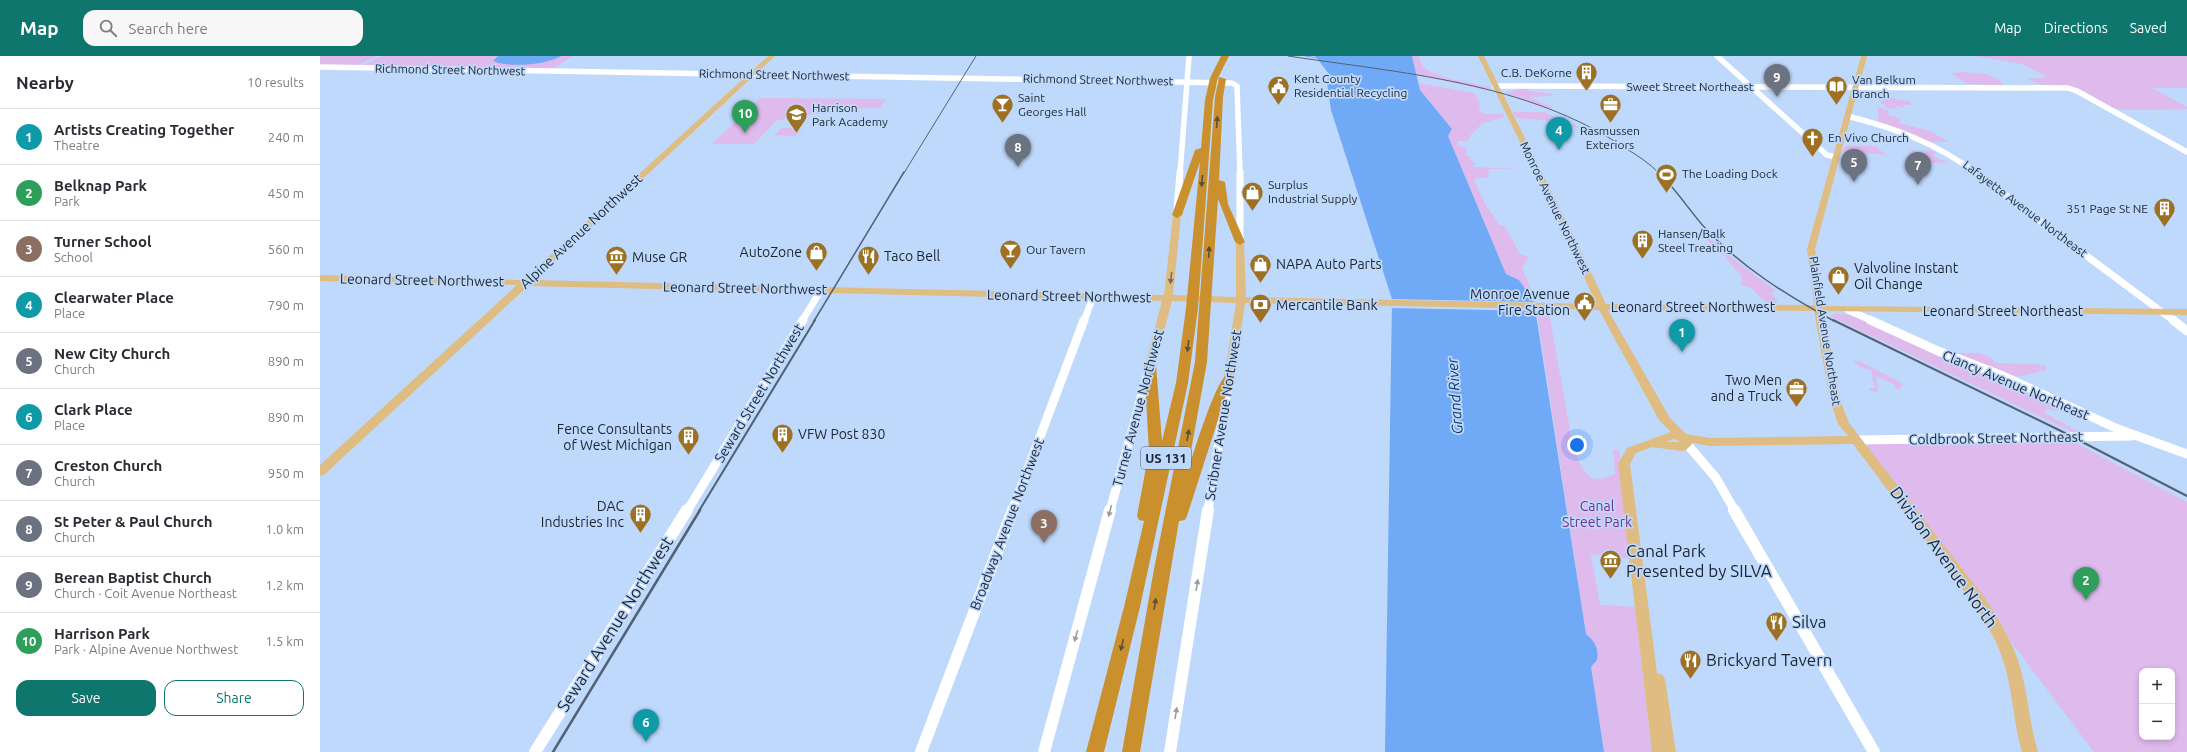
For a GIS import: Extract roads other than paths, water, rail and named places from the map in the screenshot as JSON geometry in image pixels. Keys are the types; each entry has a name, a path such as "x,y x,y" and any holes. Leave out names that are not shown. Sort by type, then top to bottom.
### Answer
{"highway":[{"name":"US 131","path":"1095,752 1132,607 1182,383 1192,308 1206,128 1224,56"},
{"name":"US 131","path":"1131,752 1162,569 1194,406 1206,308 1216,142 1217,82 1233,56"},
{"path":"1177,215 1206,128"},
{"path":"1216,142 1219,153 1221,196 1240,242"},
{"path":"1132,607 1137,560 1156,451 1150,365"},
{"path":"1162,569 1220,398 1229,377"}],"main road":[{"name":"Alpine Avenue Northwest","path":"320,472 772,56"},
{"name":"Monroe Avenue Northwest","path":"1481,56 1574,245 1602,306 1667,423 1682,442"},
{"name":"Plainfield Avenue Northeast","path":"1857,440 1844,424 1837,409 1819,309 1812,245 1864,56"},
{"name":"Turner Avenue Northwest","path":"1150,365 1168,298 1177,215"},
{"name":"Scribner Avenue Northwest","path":"1229,377 1241,300 1240,242"},
{"name":"Leonard Street Northwest","path":"320,278 1390,304 1536,307 1602,306 1819,309"},
{"name":"Leonard Street Northeast","path":"1819,309 2187,312"},
{"name":"Monroe Avenue Northwest","path":"1667,423 1669,437"},
{"path":"1664,751 1628,458 1634,449 1669,437 1670,443 1682,442"},
{"path":"1651,444 1682,442 1857,440"},
{"name":"Division Avenue North","path":"1857,440 1980,602 1993,622 2013,668 2023,727 2030,752"}],"street":[{"name":"Turner Avenue Northwest","path":"1177,215 1190,56"},
{"path":"1717,56 1826,155 1836,157"},
{"name":"Richmond Street Northwest","path":"320,67 1217,82"},
{"path":"1188,69 1193,78 1217,82"},
{"name":"Scribner Avenue Northwest","path":"1217,82 1237,86 1240,131 1240,242"},
{"name":"Sweet Street Northeast","path":"1495,86 2072,89 2187,152"},
{"name":"Lafayette Avenue Northeast","path":"1847,116 1888,126 1952,155 2187,331"},
{"name":"Seward Street Northwest","path":"696,496 821,290"},
{"name":"Broadway Avenue Northwest","path":"921,752 1093,296"},
{"name":"Clancy Avenue Northeast","path":"1848,310 1938,351 1990,370 2135,436 2187,454"},
{"name":"Turner Avenue Northwest","path":"1044,752 1150,365"},
{"name":"Scribner Avenue Northwest","path":"1170,752 1229,377"},
{"name":"Coldbrook Street Northeast","path":"1857,440 2135,436"},
{"path":"1682,442 1716,478 1874,752"},
{"name":"Seward Avenue Northwest","path":"535,752 696,496"}],"water":[{"path":"498,56 561,56 546,62 518,65 493,61"},
{"name":"Grand River","path":"1315,56 1412,56 1420,90 1452,129 1448,136 1506,274 1519,280 1534,302 1586,634 1592,639 1597,649 1597,660 1591,667 1604,752 1385,752 1392,299 1331,110 1327,83 1329,74"}],"waterway":[{"path":"1305,56 1319,58"}],"railway":[{"path":"904,173 976,56"},
{"path":"1288,56 1419,75 1506,94 1547,108 1587,126 1638,156 1659,173"},
{"path":"814,321 904,172"},
{"path":"1659,173 1671,185 1705,228 1734,255 1782,291 1834,321"},
{"path":"699,511 815,320"},
{"path":"1833,320 2059,430 2187,496"},
{"path":"553,752 700,510"}],"place":[{"name":"C.B. DeKorne","path":"1587,92"},
{"name":"Berean Baptist Church","path":"1777,97"},
{"name":"Kent County Residential Recycling","path":"1279,106"},
{"name":"Van Belkum Branch","path":"1837,106"},
{"name":"Saint Georges Hall","path":"1002,124"},
{"name":"Rasmussen Exteriors","path":"1610,124"},
{"name":"Harrison Park","path":"745,133"},
{"name":"Harrison Park Academy","path":"796,134"},
{"name":"Clearwater Place","path":"1559,150"},
{"name":"En Vivo Church","path":"1812,158"},
{"name":"St Peter & Paul Church","path":"1018,167"},
{"name":"New City Church","path":"1854,182"},
{"name":"Creston Church","path":"1918,185"},
{"name":"The Loading Dock","path":"1667,194"},
{"name":"Surplus Industrial Supply","path":"1253,212"},
{"name":"351 Page St NE","path":"2164,228"},
{"name":"Hansen/Balk Steel Treating","path":"1642,260"},
{"name":"Our Tavern","path":"1010,270"},
{"name":"AutoZone","path":"817,272"},
{"name":"Muse GR","path":"617,276"},
{"name":"Taco Bell","path":"869,276"},
{"name":"NAPA Auto Parts","path":"1261,284"},
{"name":"Valvoline Instant Oil Change","path":"1838,296"},
{"name":"Monroe Avenue Fire Station","path":"1585,322"},
{"name":"Mercantile Bank","path":"1261,324"},
{"name":"Artists Creating Together","path":"1682,352"},
{"name":"Two Men and a Truck","path":"1797,408"},
{"name":"VFW Post 830","path":"782,454"},
{"name":"Fence Consultants of West Michigan","path":"688,456"},
{"name":"DAC Industries Inc","path":"640,534"},
{"name":"Turner School","path":"1044,543"},
{"name":"Canal Park Presented by SILVA","path":"1611,580"},
{"name":"Belknap Park","path":"2086,600"},
{"name":"Silva","path":"1777,642"},
{"name":"Brickyard Tavern","path":"1690,680"},
{"name":"Clark Place","path":"646,742"}],"park label":[{"name":"Canal Street Park","path":"1597,514"}]}
